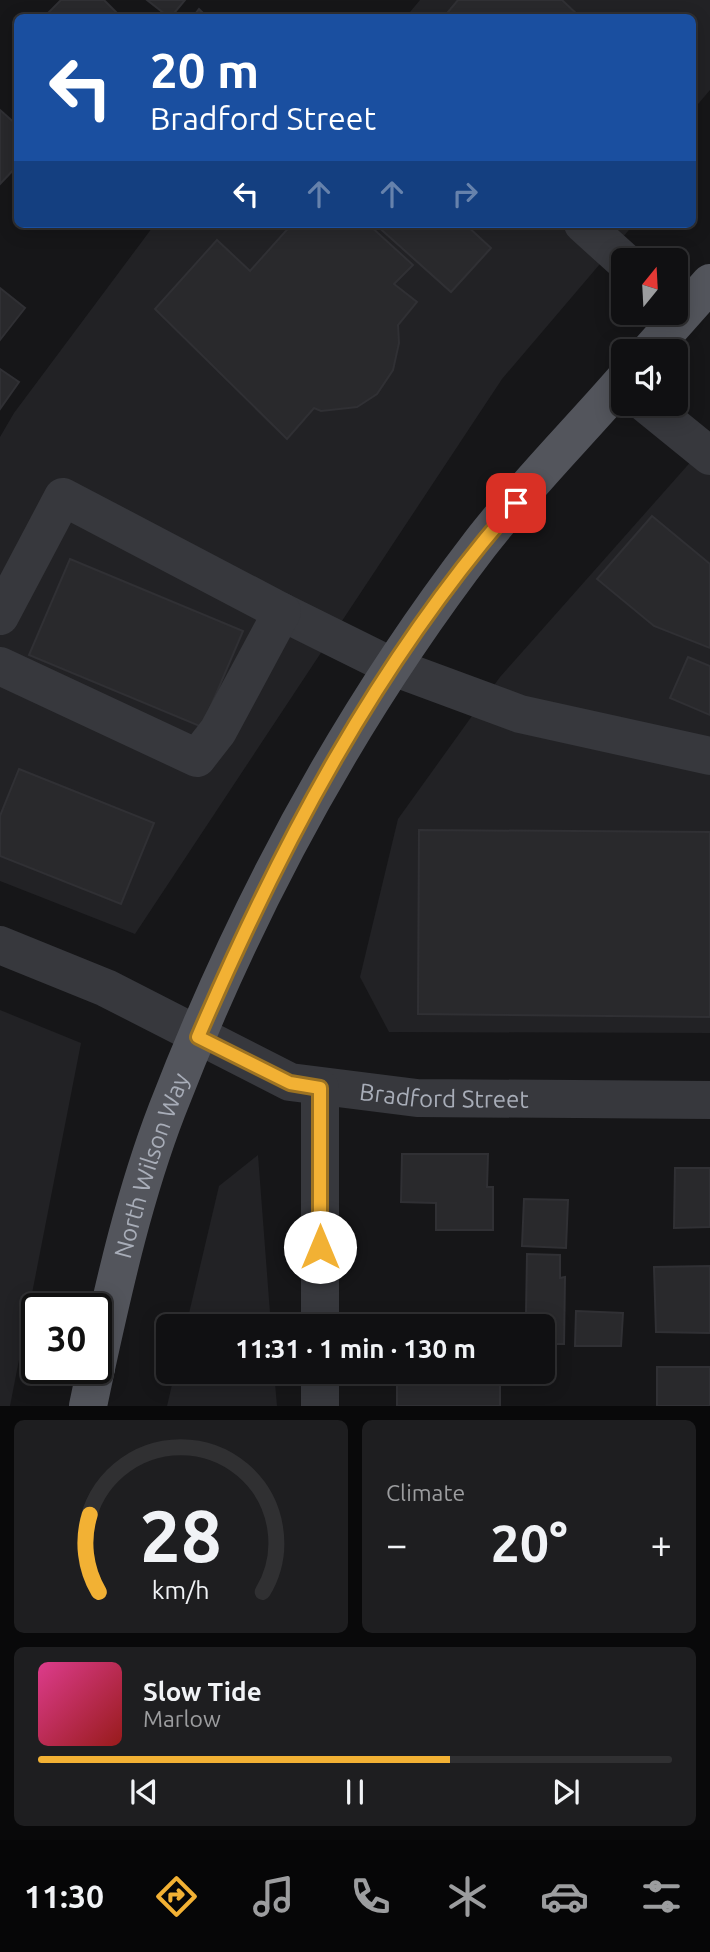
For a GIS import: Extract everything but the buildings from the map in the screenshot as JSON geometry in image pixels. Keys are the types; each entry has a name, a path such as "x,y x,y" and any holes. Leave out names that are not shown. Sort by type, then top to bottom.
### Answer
{"main road":[{"path":"688,302 710,283"},
{"name":"North Wilson Way","path":"112,1294 166,1111 243,932 310,801 362,711 481,542 611,407"},
{"name":"North Wilson Way","path":"88,1406 93,1384"}],"street":[{"path":"587,228 611,249"},
{"path":"661,416 710,456"},
{"path":"0,616 64,497 393,667 520,713 710,757"},
{"path":"0,666 197,758 218,731 282,612"},
{"name":"Bradford Street","path":"0,945 106,988 290,1083 417,1098 710,1100"},
{"path":"320,1088 320,1314"},
{"path":"320,1384 320,1406"}],"shaded area":[{"path":"420,0 710,0 710,90 696,106 696,14 408,14"},
{"path":"152,228 631,228 502,379 135,934 0,881 0,437 14,413"},
{"path":"710,440 710,1033 389,1032 360,977 398,819 500,677"},
{"path":"0,1010 81,1043 32,1293 21,1293 21,1350 10,1406 0,1406"},
{"path":"258,1155 270,1314 189,1314 219,1186"},
{"path":"172,1384 275,1384 277,1406 167,1406"}],"route":[{"path":"320,1247 320,1088 290,1083 198,1037 243,932 310,801 362,711 481,542 516,503"}]}
